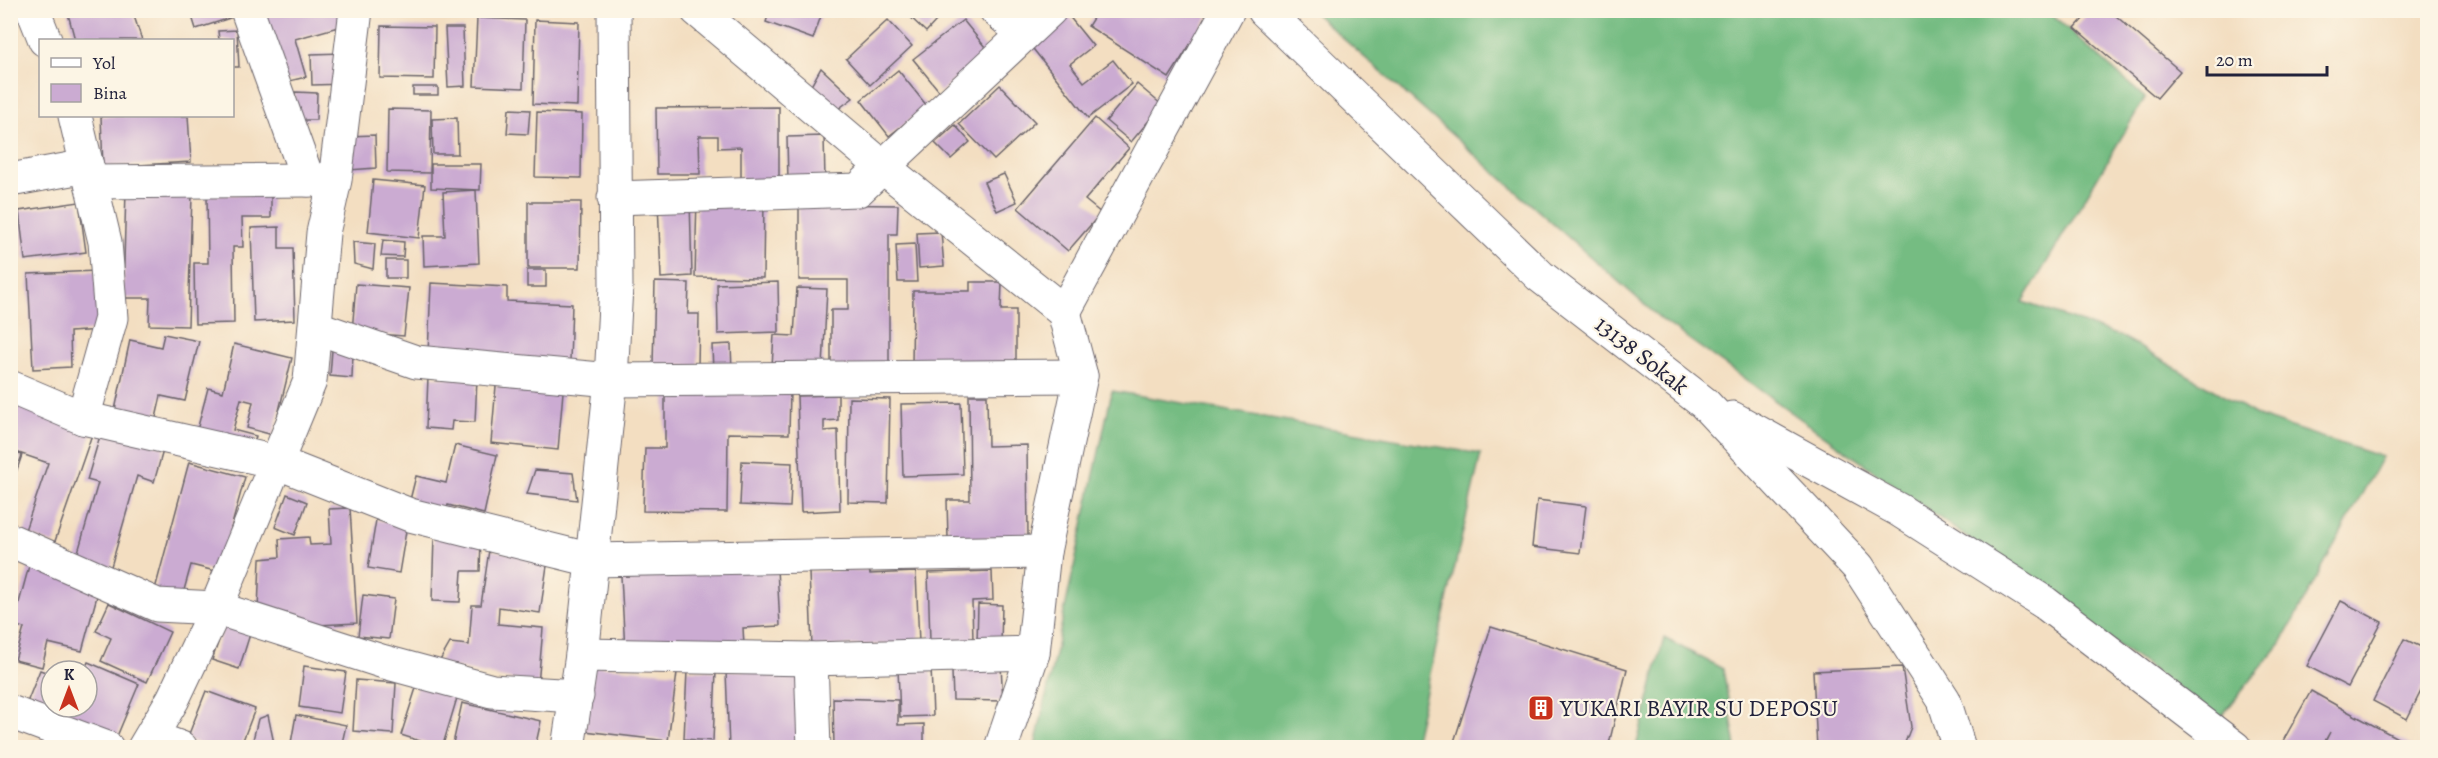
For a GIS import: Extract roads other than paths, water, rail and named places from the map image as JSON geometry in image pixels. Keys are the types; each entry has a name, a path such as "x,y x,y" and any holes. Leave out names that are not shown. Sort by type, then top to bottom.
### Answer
{"street":[{"path":"33,10 45,39"},
{"path":"247,10 322,180"},
{"path":"159,744 173,699 216,608 310,381 323,233 322,180 356,10"},
{"path":"996,10 1024,34"},
{"path":"614,198 858,190 1050,10"},
{"path":"1064,312 1228,10"},
{"name":"13138 Sokak","path":"1264,10 1540,276 1704,403 1858,567 1944,700 1959,747"},
{"path":"568,747 582,655 611,380 616,286 611,11"},
{"path":"712,16 883,167 1064,312 1081,376 1044,552 1033,653 1001,747"},
{"path":"75,117 105,242 111,318 82,418"},
{"path":"10,180 89,174 322,180"},
{"path":"315,327 416,362 611,380 1081,376"},
{"path":"10,387 82,418 276,462 410,515 592,560 1044,552"},
{"path":"1704,403 1899,510 2045,603 2235,747"},
{"path":"10,540 157,605 216,608 381,661 492,691 577,696"},
{"path":"582,655 811,658 1033,653"},
{"path":"811,658 814,747"},
{"path":"10,712 107,747"}],"place":[{"name":"YUKARI BAYIR SU DEPOSU","path":"1541,708"}]}
